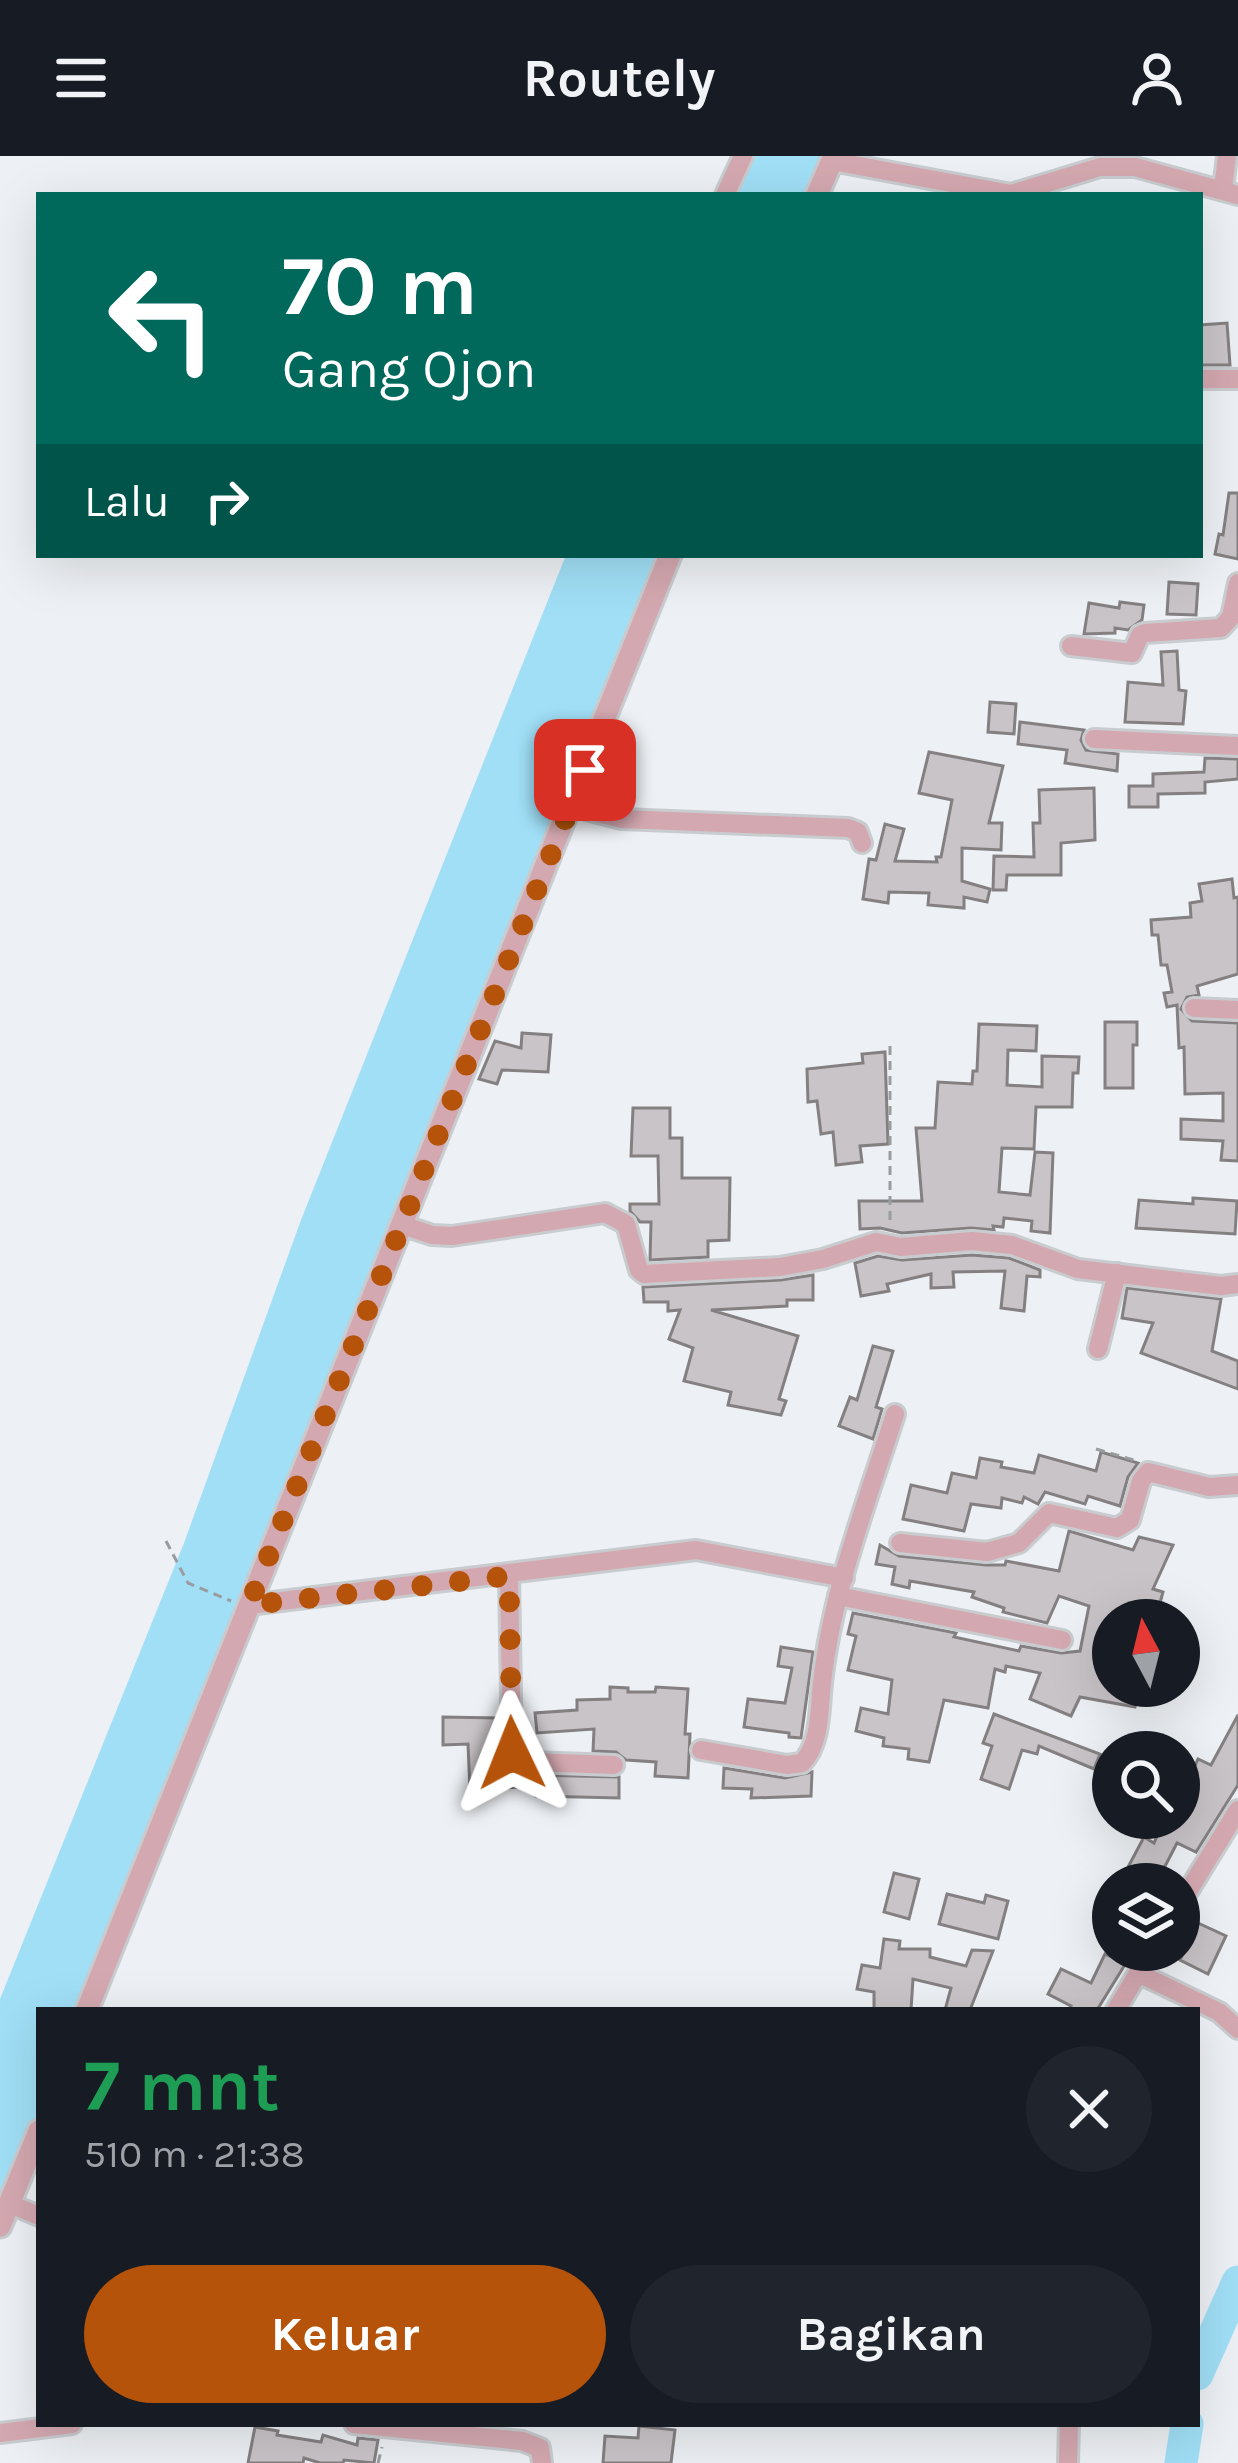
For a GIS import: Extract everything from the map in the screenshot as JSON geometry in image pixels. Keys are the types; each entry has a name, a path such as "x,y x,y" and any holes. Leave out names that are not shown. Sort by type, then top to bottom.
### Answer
{"street":[{"path":"726,192 743,156"},
{"path":"1023,192 1100,166 1135,166 1231,192 1228,156"},
{"path":"819,192 833,158 991,192"},
{"path":"1203,379 1238,380"},
{"path":"88,2007 669,558"},
{"path":"1071,646 1132,653 1139,635 1145,633 1221,628 1231,617 1238,583"},
{"path":"1094,739 1238,746"},
{"path":"571,806 622,820 848,828 858,832 862,843"},
{"path":"1194,1008 1238,1010"},
{"path":"402,1225 452,1236 605,1213 626,1224 644,1274 780,1267 876,1242 901,1247 994,1243 1026,1249 1078,1269 1238,1284"},
{"path":"1099,1349 1118,1273"},
{"path":"700,1750 787,1765 808,1757 841,1587 895,1414"},
{"path":"899,1543 987,1552 1019,1543 1049,1513 1118,1528 1130,1520 1148,1472 1209,1487 1238,1485"},
{"path":"249,1605 695,1550 1062,1640"},
{"path":"509,1576 512,1753 518,1760 531,1762 614,1765"},
{"path":"1200,1872 1238,1810"},
{"path":"1118,2007 1138,1973 1220,2012 1238,2029"},
{"path":"0,2226 36,2139"},
{"path":"10,2204 36,2215"},
{"path":"0,2433 48,2427"},
{"path":"384,2427 522,2441 540,2448 542,2463"},
{"path":"1068,2463 1070,2427"}],"path":[{"path":"890,1046 890,1244"},
{"path":"1096,1449 1140,1462 1148,1472"},
{"path":"166,1541 188,1583 225,1600"}],"water":[{"path":"743,156 834,156 819,192 726,192"},
{"path":"565,558 672,558 88,2007 36,2007 36,2138 0,2226 0,1999 184,1543 301,1220"}],"building":[{"path":"1227,323 1230,365 1203,365 1203,325"},
{"path":"1229,493 1238,493 1238,559 1215,554"},
{"path":"1169,582 1198,584 1196,615 1167,614"},
{"path":"1120,602 1144,605 1142,620 1128,630 1084,634 1089,603 1119,608"},
{"path":"1177,651 1179,690 1186,691 1183,724 1125,722 1128,682 1163,685 1161,652"},
{"path":"990,702 1016,704 1014,734 988,732"},
{"path":"1020,722 1084,730 1081,740 1086,750 1118,754 1117,771 1065,763 1067,750 1018,744"},
{"path":"929,752 1003,766 989,823 1002,823 1001,850 962,848 962,881 990,889 987,902 964,897 964,908 928,905 929,893 889,892 888,903 863,899 869,859 876,860 885,824 904,829 895,861 937,862 936,857 941,857 952,800 919,793"},
{"path":"1205,758 1238,759 1238,779 1205,782 1205,793 1158,794 1158,807 1129,807 1129,786 1153,786 1153,774 1204,772"},
{"path":"1094,788 1095,840 1061,843 1061,875 1007,875 1006,890 993,890 994,856 1034,857 1039,790"},
{"path":"1232,879 1234,898 1238,897 1238,974 1197,986 1199,995 1187,997 1181,1009 1192,1021 1238,1023 1238,1161 1221,1160 1223,1141 1181,1139 1181,1119 1223,1121 1223,1093 1185,1094 1177,1005 1167,1007 1164,993 1172,992 1151,920 1191,917 1190,903 1202,901 1199,884"},
{"path":"1105,1022 1137,1022 1133,1088 1105,1088"},
{"path":"979,1024 1037,1026 1036,1051 1008,1050 1007,1085 1042,1087 1042,1056 1079,1057 1078,1073 1073,1073 1072,1107 1036,1107 1034,1149 1002,1148 999,1192 1030,1195 1035,1152 1053,1153 1050,1233 1031,1231 1032,1221 1004,1218 1003,1227 993,1226 994,1230 902,1233 860,1229 859,1201 922,1201 916,1128 935,1128 938,1082 972,1084"},
{"path":"522,1033 551,1035 548,1072 502,1070 497,1084 479,1079 495,1041 521,1048"},
{"path":"885,1052 888,1144 860,1146 862,1162 836,1165 833,1132 821,1134 817,1101 808,1102 807,1069 863,1063 862,1054"},
{"path":"633,1108 670,1108 670,1138 682,1138 682,1178 730,1178 729,1240 708,1241 708,1257 650,1260 651,1222 640,1222 630,1204 659,1204 658,1156 631,1156"},
{"path":"1193,1198 1237,1201 1235,1234 1136,1228 1139,1200 1193,1204"},
{"path":"972,1255 1009,1258 1040,1270 1040,1277 1027,1276 1024,1311 1001,1308 1005,1271 953,1272 954,1287 931,1288 931,1274 887,1284 889,1291 861,1296 855,1263 878,1256 902,1260"},
{"path":"813,1275 813,1300 711,1310 798,1336 779,1399 786,1401 781,1415 728,1405 731,1392 684,1381 693,1348 669,1339 680,1310 668,1311 668,1302 644,1302 643,1287"},
{"path":"1127,1288 1221,1299 1212,1351 1238,1361 1238,1389 1141,1353 1153,1323 1122,1318"},
{"path":"873,1346 893,1351 876,1407 882,1409 873,1439 839,1426 850,1397 857,1400"},
{"path":"1101,1452 1138,1463 1128,1477 1120,1506 1088,1496 1085,1504 1045,1492 1038,1504 1024,1497 1022,1503 1002,1498 1001,1508 971,1504 964,1531 903,1519 911,1485 947,1493 952,1473 976,1478 980,1458 1034,1473 1039,1455 1096,1471"},
{"path":"1069,1531 1133,1550 1139,1537 1173,1545 1153,1589 1163,1592 1161,1599 1092,1599 1092,1699 1080,1697 1071,1716 1030,1699 1040,1673 1006,1666 1005,1672 995,1669 988,1708 944,1700 929,1762 908,1759 909,1749 883,1746 884,1738 856,1731 861,1708 888,1714 892,1680 848,1670 856,1636 848,1634 853,1613 1019,1651 1021,1646 1061,1653 1080,1651 1089,1606 1059,1596 1047,1623 1003,1612 1004,1608 972,1597 974,1592 910,1581 909,1588 892,1584 895,1567 876,1564 880,1545 899,1556 986,1565 1005,1565 1006,1561 1059,1571"},
{"path":"781,1647 813,1652 801,1738 744,1727 748,1699 785,1703 792,1668 778,1666"},
{"path":"610,1687 628,1688 628,1692 688,1689 688,1778 655,1776 656,1762 593,1751 594,1729 537,1733 535,1713 577,1710 577,1700 610,1699"},
{"path":"994,1714 1092,1751 1092,1768 1039,1746 1037,1754 1022,1750 1009,1789 981,1779 992,1746 983,1743"},
{"path":"1238,1715 1238,1785 1196,1852 1177,1843 1167,1863 1130,1863 1143,1839 1154,1843 1156,1839 1200,1839 1200,1760 1211,1765"},
{"path":"443,1717 498,1718 499,1755 509,1770 619,1777 619,1798 536,1796 537,1786 470,1790 468,1744 443,1745"},
{"path":"724,1768 785,1778 812,1772 811,1796 751,1798 752,1789 723,1788"},
{"path":"894,1873 919,1879 909,1919 884,1912"},
{"path":"947,1894 984,1903 986,1895 1008,1901 998,1939 939,1924"},
{"path":"1200,1924 1226,1936 1208,1974 1200,1970"},
{"path":"884,1939 900,1941 899,1949 930,1949 930,1957 966,1966 972,1950 993,1951 971,2007 946,2007 951,1988 913,1979 911,2007 874,2007 874,1992 857,1989 862,1965 880,1968"},
{"path":"1061,1969 1091,1983 1097,1971 1121,1971 1099,2007 1070,2007 1048,1994"},
{"path":"255,2427 321,2442 323,2435 357,2445 358,2438 378,2440 374,2463 320,2463 304,2458 303,2463 248,2463"},
{"path":"639,2427 675,2430 671,2463 603,2463 605,2436 638,2438"}],"waterway":[{"path":"1200,2367 1238,2282"},
{"path":"1181,2463 1187,2427"}],"route":[{"path":"512,1753 509,1576 249,1605 585,770"}]}
